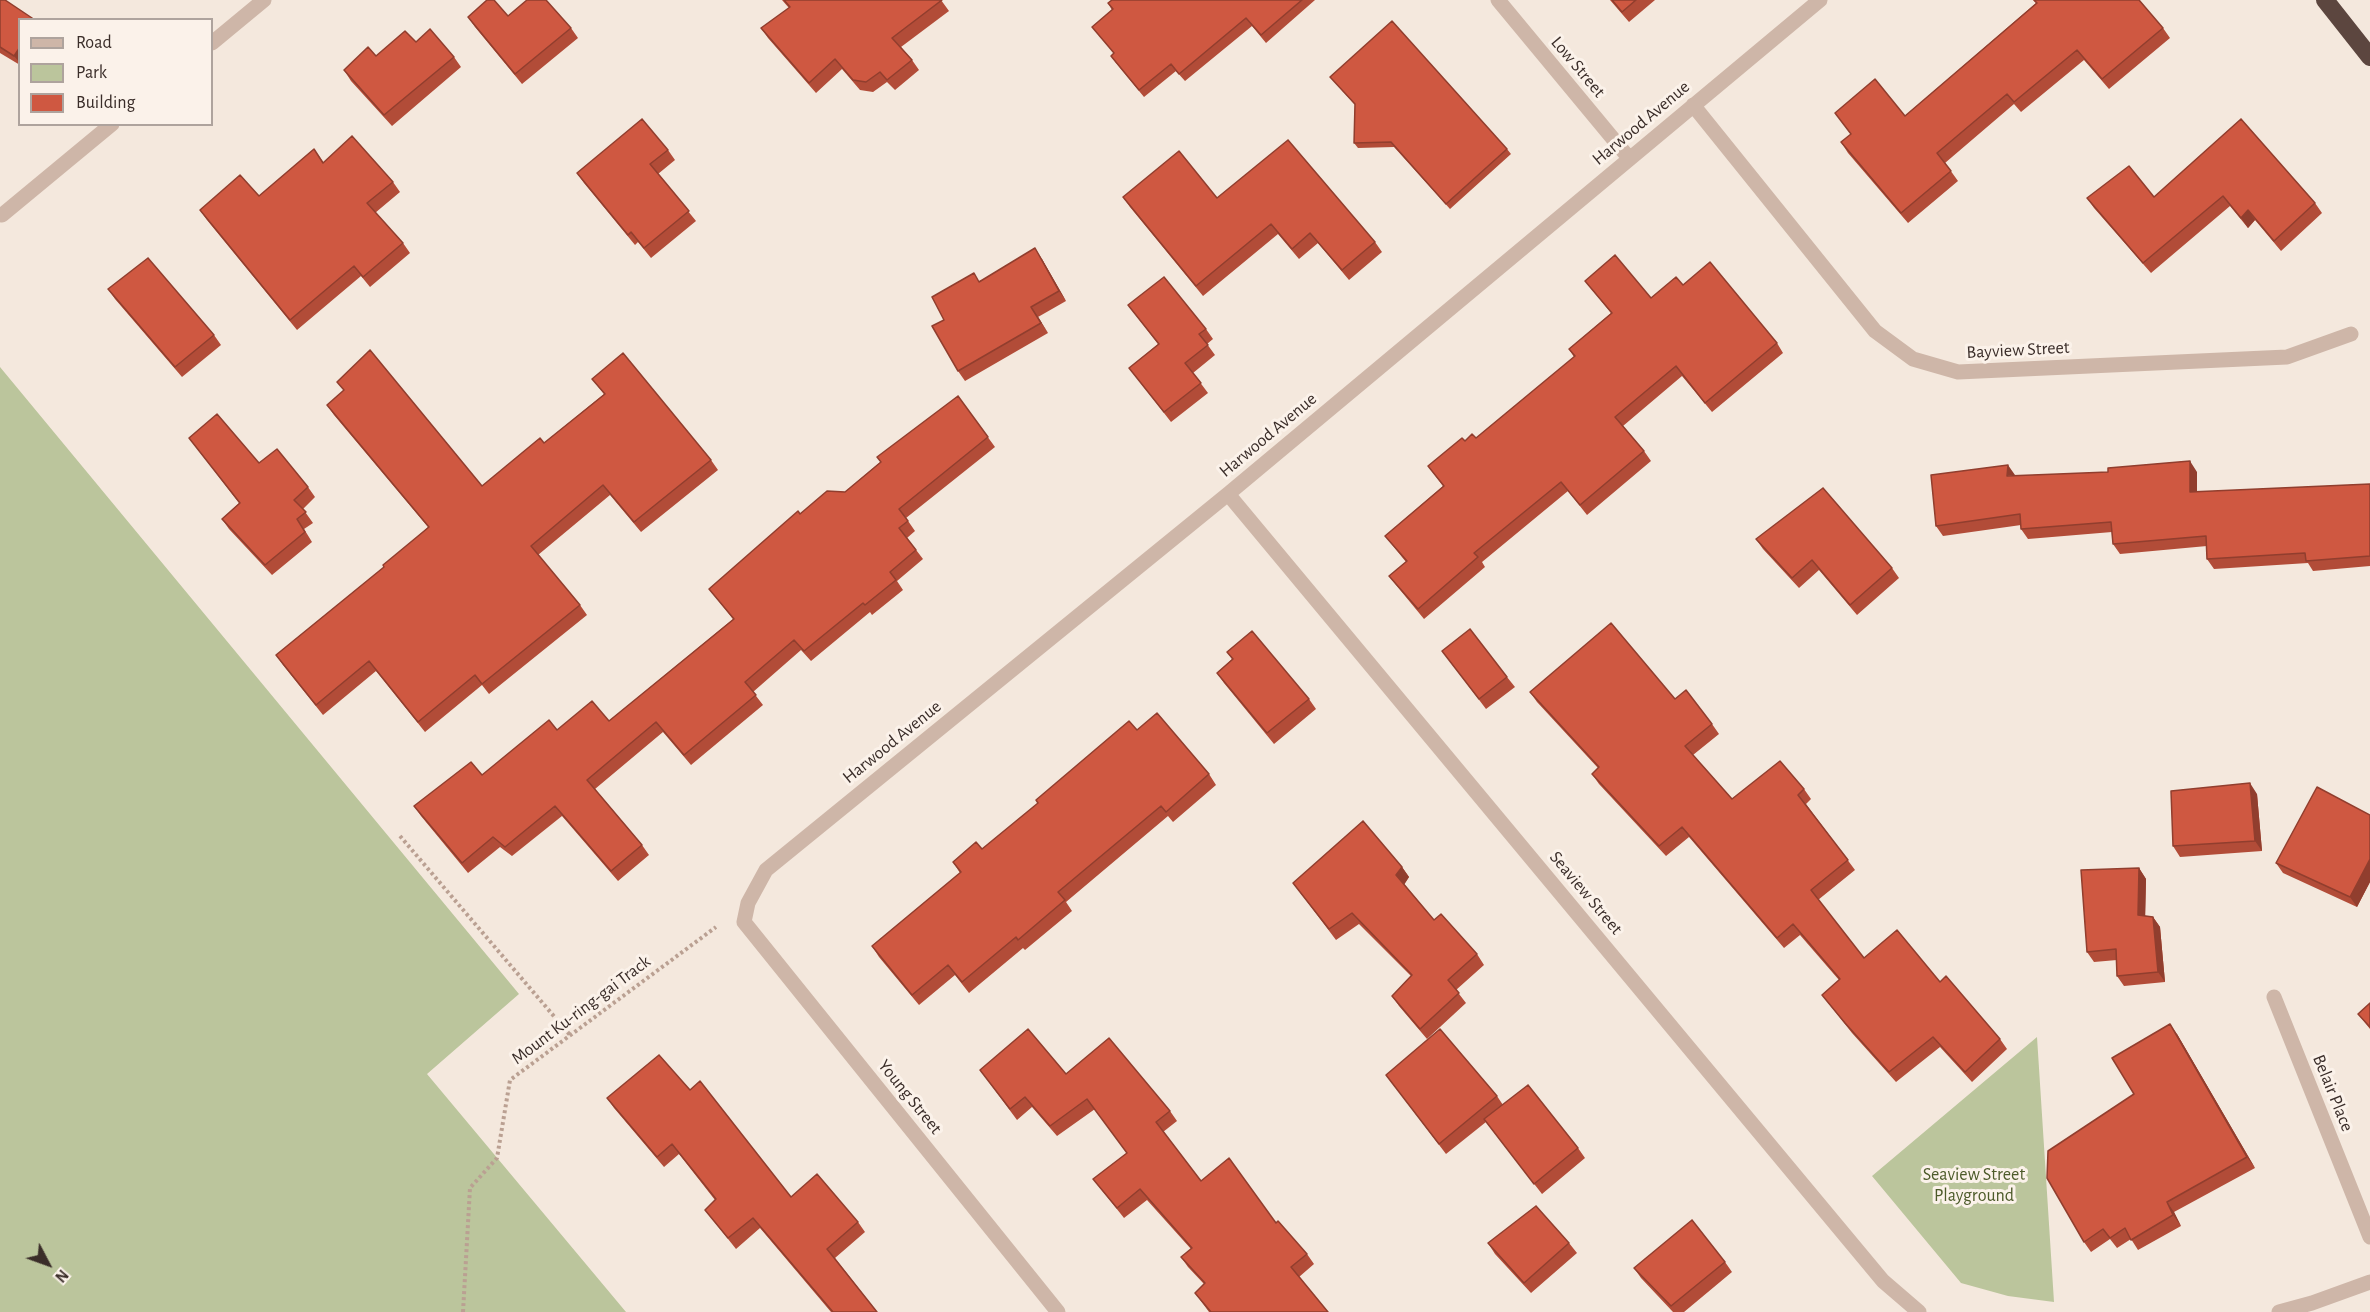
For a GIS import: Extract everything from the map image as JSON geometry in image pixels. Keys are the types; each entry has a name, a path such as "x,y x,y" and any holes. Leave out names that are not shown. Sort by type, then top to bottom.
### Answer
{"highway":[{"path":"2325,0 2370,57"}],"street":[{"path":"213,42 264,0"},
{"name":"Low Street","path":"1498,0 1629,158"},
{"name":"Harwood Avenue","path":"748,903 766,870 1228,494 1820,0"},
{"name":"Bayview Street","path":"1693,105 1875,331 1913,359 1958,372 2287,357 2350,334"},
{"path":"2,215 110,126"},
{"name":"Seaview Street","path":"1228,494 1883,1281 1919,1312"},
{"name":"Young Street","path":"748,903 744,922 1058,1312"},
{"name":"Belair Place","path":"2274,997 2370,1237"},
{"path":"2278,1312 2370,1282"}],"path":[{"path":"400,836 570,1035"},
{"name":"Mount Ku-ring-gai Track","path":"463,1312 470,1188 497,1158 510,1080 748,903"}],"green space":[{"path":"0,367 519,994 427,1074 626,1312 0,1312"},
{"name":"Seaview Street Playground","path":"2037,1037 2054,1302 2008,1296 1961,1283 1872,1176"}],"building":[{"path":"0,0 5,0 32,18 18,18 18,50 14,56 0,47"},
{"path":"487,0 494,0 508,16 527,0 546,0 571,28 515,74 468,17"},
{"path":"784,0 942,0 892,38 912,60 887,80 880,72 866,82 853,80 835,59 809,83 761,28 790,7"},
{"path":"1112,0 1302,0 1261,35 1246,18 1179,74 1171,64 1139,90 1111,56 1114,53 1092,27 1113,9 1108,3"},
{"path":"1612,0 1636,0 1622,12"},
{"path":"2034,0 2139,0 2163,28 2102,79 2077,50 2014,102 2007,94 1937,153 1951,171 1901,213 1841,142 1851,134 1835,113 1875,79 1905,116 2037,3"},
{"path":"1392,21 1507,149 1446,204 1391,142 1354,143 1355,104 1330,77"},
{"path":"430,29 454,57 384,115 344,70 368,47 376,56 405,31 416,42"},
{"path":"642,119 668,150 650,164 689,211 644,248 631,232 628,235 577,173"},
{"path":"2241,119 2315,203 2274,241 2248,210 2241,218 2223,196 2143,263 2087,198 2129,166 2154,197"},
{"path":"352,136 393,182 367,203 403,243 363,277 354,266 290,320 200,210 240,175 259,196 314,149 323,163"},
{"path":"1288,140 1375,242 1342,270 1310,233 1292,249 1271,224 1196,286 1123,197 1179,151 1217,198"},
{"path":"1035,248 1059,291 1031,307 1041,323 958,371 932,326 944,320 932,297 974,273 979,282"},
{"path":"1615,255 1651,298 1676,277 1683,285 1710,262 1777,343 1705,403 1676,366 1615,417 1644,451 1580,505 1561,482 1474,553 1478,557 1418,609 1389,576 1407,561 1385,536 1444,486 1428,466 1462,438 1465,441 1472,434 1476,438 1575,356 1569,349 1612,313 1585,281"},
{"path":"148,258 214,335 175,367 108,289"},
{"path":"1164,277 1206,329 1199,334 1208,345 1185,363 1201,383 1164,412 1129,368 1159,344 1128,305"},
{"path":"370,350 482,486 540,438 544,443 605,394 592,379 623,353 711,460 634,522 603,485 531,546 580,605 482,684 475,675 418,722 369,661 316,705 276,655 384,567 383,565 429,527 327,405 344,390 337,382"},
{"path":"958,396 988,437 899,509 908,521 899,528 916,550 890,572 896,580 865,605 863,603 804,651 794,640 745,682 756,695 684,755 656,722 587,780 642,845 611,871 555,806 505,847 493,837 462,863 414,806 471,762 482,775 549,720 557,730 592,701 609,721 734,619 709,589 798,511 800,514 827,491 845,492 881,462 877,457"},
{"path":"217,414 259,463 277,449 308,487 294,500 306,512 297,519 305,532 265,565 222,519 240,503 189,438"},
{"path":"2190,461 2190,492 2370,484 2370,556 2306,561 2305,553 2207,559 2206,536 2113,544 2111,522 2021,529 2020,514 1936,526 1931,475 2008,465 2007,476 2108,472 2108,468"},
{"path":"1823,488 1892,568 1850,605 1812,560 1792,578 1756,539"},
{"path":"1611,623 1675,699 1686,690 1712,724 1685,746 1732,799 1780,761 1804,789 1798,795 1848,860 1811,890 1864,958 1897,930 1940,982 1946,976 2000,1039 1965,1072 1933,1037 1889,1072 1822,995 1840,979 1793,924 1777,938 1682,827 1659,846 1592,774 1599,767 1530,692"},
{"path":"1470,629 1507,677 1479,699 1442,651"},
{"path":"1252,631 1309,699 1267,733 1217,673 1233,659 1227,652"},
{"path":"1157,713 1209,774 1166,812 1161,806 1058,892 1065,900 1018,940 1016,937 962,982 948,965 912,995 872,946 961,872 953,862 976,842 982,849 1038,803 1036,800 1129,721 1137,730"},
{"path":"2250,783 2255,841 2173,846 2171,791"},
{"path":"2317,787 2370,815 2370,859 2350,897 2276,863"},
{"path":"1363,821 1402,867 1396,875 1434,920 1441,914 1477,954 1448,980 1459,993 1420,1029 1392,996 1412,975 1352,913 1329,929 1293,883"},
{"path":"2139,868 2138,915 2153,917 2158,972 2117,976 2116,949 2087,952 2081,870"},
{"path":"2370,1003 2370,1027 2358,1014"},
{"path":"2170,1024 2247,1157 2167,1202 2173,1215 2131,1240 2125,1228 2110,1238 2103,1229 2084,1242 2047,1178 2048,1151 2134,1094 2112,1058"},
{"path":"1028,1029 1066,1074 1109,1038 1170,1111 1156,1122 1201,1181 1229,1158 1276,1223 1278,1221 1307,1254 1291,1267 1328,1312 1211,1312 1195,1293 1205,1283 1181,1257 1192,1248 1140,1189 1117,1208 1093,1179 1127,1153 1087,1099 1050,1126 1025,1097 1010,1109 980,1070"},
{"path":"1440,1029 1497,1096 1439,1144 1386,1075"},
{"path":"659,1055 690,1090 700,1081 791,1197 817,1174 858,1222 827,1249 877,1312 833,1312 753,1218 728,1238 705,1210 716,1199 672,1144 657,1157 607,1098"},
{"path":"1528,1085 1578,1148 1534,1184 1484,1119"},
{"path":"1536,1206 1569,1243 1524,1283 1488,1243"},
{"path":"1692,1220 1725,1262 1671,1306 1634,1268"}]}
